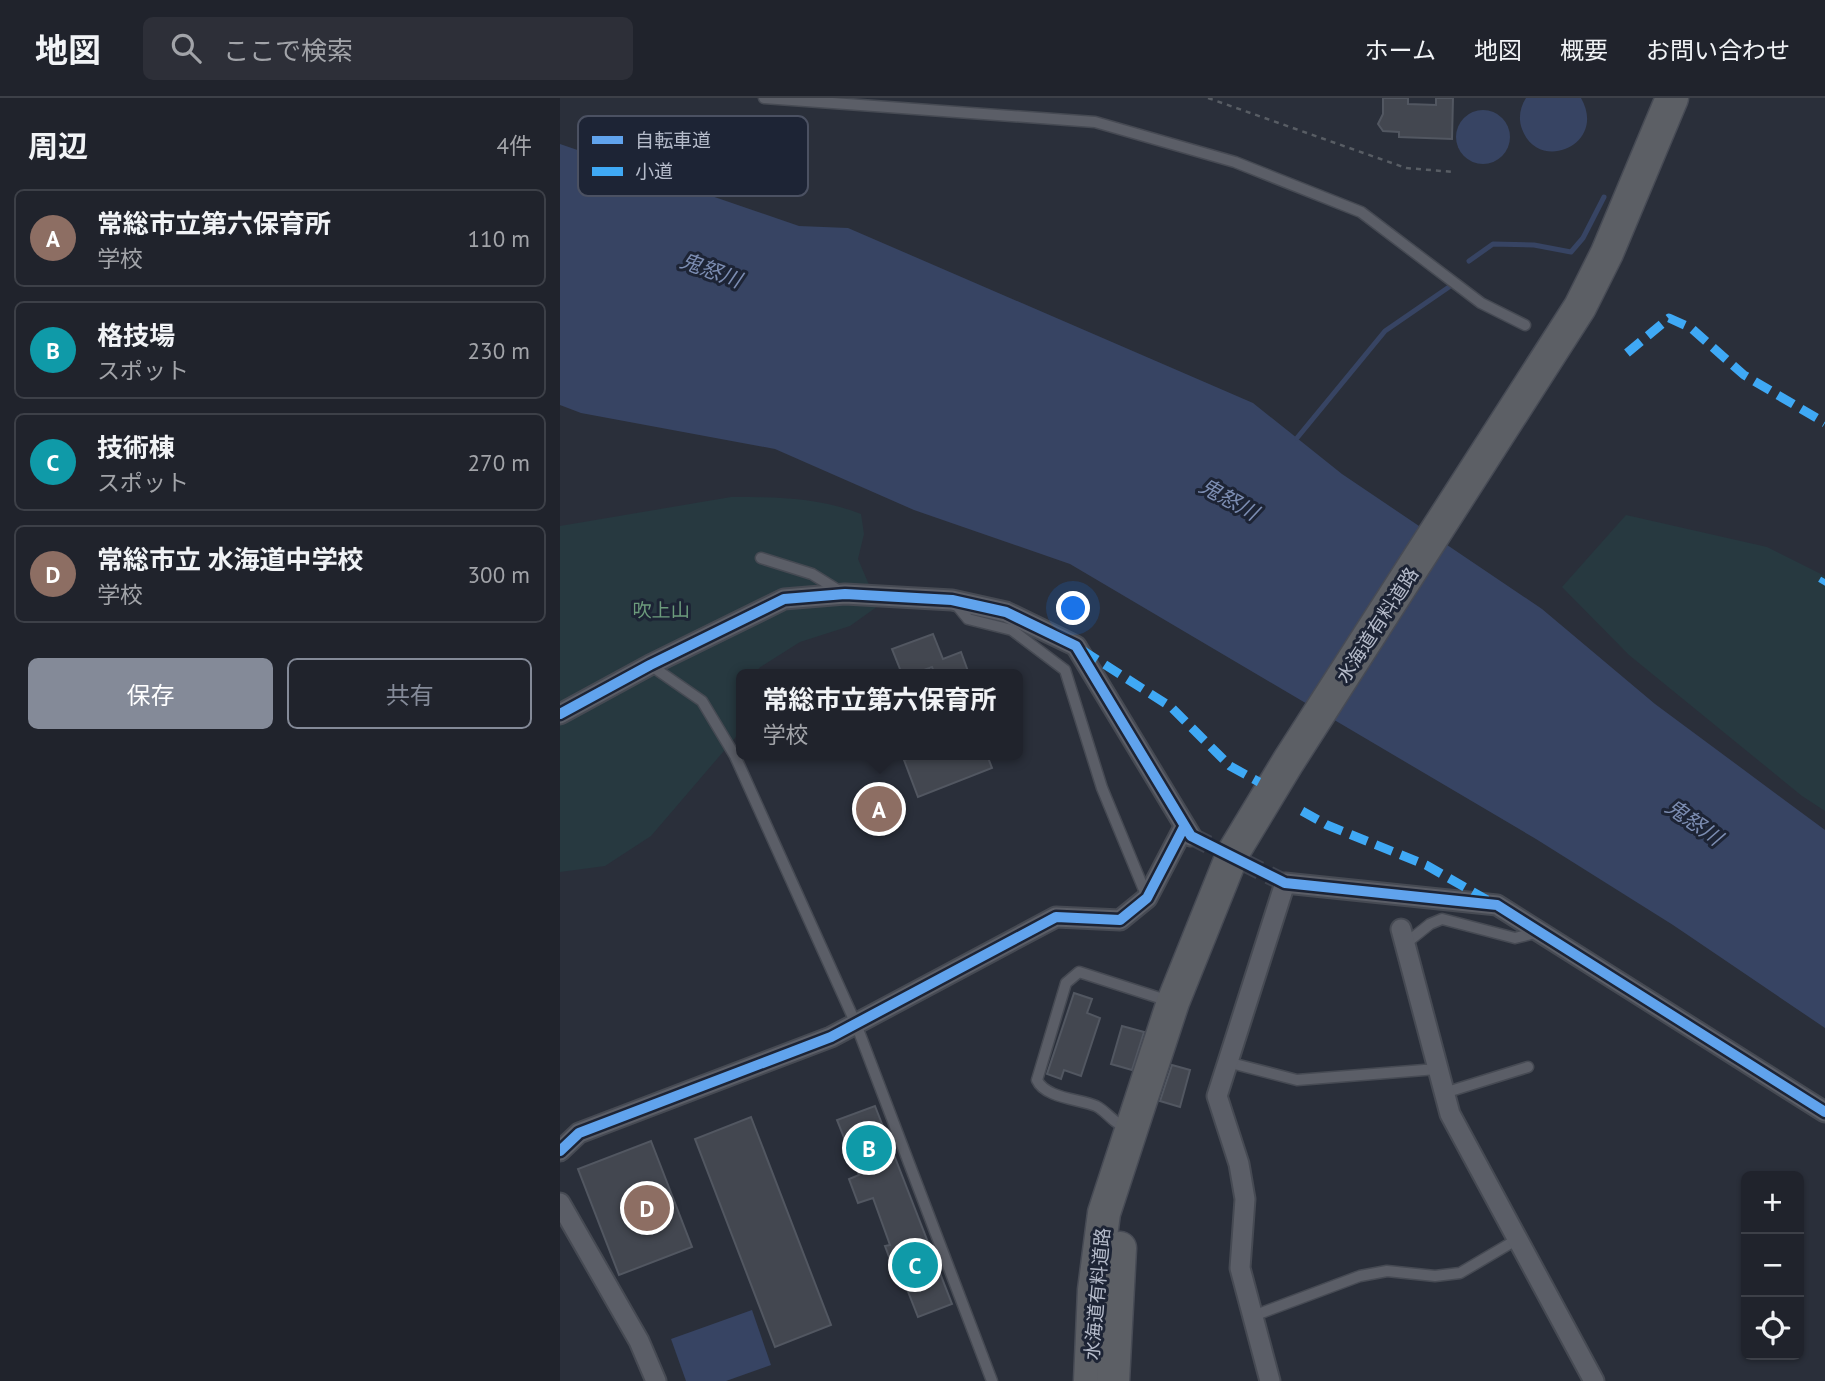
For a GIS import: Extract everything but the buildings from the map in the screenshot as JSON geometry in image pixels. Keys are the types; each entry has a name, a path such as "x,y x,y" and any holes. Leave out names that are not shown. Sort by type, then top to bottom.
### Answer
{"highway":[{"name":"水海道有料道路","path":"1655,137 1665,98"},
{"name":"水海道有料道路","path":"1090,1381 1094,1290 1104,1213 1173,1002 1234,853 1288,762 1580,307 1640,178 1672,98"},
{"name":"水海道有料道路","path":"1113,1381 1117,1270 1131,1128"}],"street":[{"path":"560,714 650,665 783,599 845,594 952,600 1006,612 1076,646 1188,832 1147,898 1120,920 1056,917 831,1037 579,1133 560,1151"},
{"path":"1270,1381 1241,1268 1245,1199 1239,1164 1217,1096 1285,883 1497,905 1825,1112"},
{"path":"1403,936 1450,1114 1594,1381"},
{"path":"560,1203 639,1341 656,1381"}],"lane":[{"path":"764,98 1096,122 1235,162 1360,212 1481,303 1525,325"},
{"path":"761,558 812,574 845,594"},
{"path":"952,600 968,619 1012,630 1065,670 1102,788 1147,898"},
{"path":"650,665 702,701 736,758"},
{"path":"737,760 856,1024 992,1381"},
{"path":"1403,936 1442,919 1515,938 1540,931"},
{"path":"1131,1128 1118,1125 1098,1107 1047,1091 1039,1085 1037,1080 1066,983 1079,972 1173,1002"},
{"path":"1227,1062 1297,1080 1437,1069"},
{"path":"1444,1093 1528,1067"},
{"path":"1253,1316 1360,1276 1387,1270 1435,1276 1461,1273 1516,1240"}],"path":[{"path":"1209,98 1406,168 1454,172"}],"green space":[{"name":"吹上山","path":"731,497 813,501 845,508 861,514 864,534 858,559 878,606 850,626 800,642 759,669 736,669 736,737 651,836 605,866 560,872 560,526"},
{"path":"1626,515 1767,547 1825,576 1825,811 1802,796 1629,655 1562,587"}],"water":[{"path":"1526,98 1581,98 1587,115 1585,129 1578,140 1568,148 1555,151 1542,150 1530,143 1520,121"},
{"path":"1483,110 1502,118 1510,137 1502,156 1483,164 1464,156 1456,137 1464,118"},
{"name":"鬼怒川","path":"560,144 578,150 578,196 712,196 799,226 848,228 1253,403 1342,474 1542,609 1655,704 1825,830 1825,1028 1673,925 1536,839 1070,564 914,510 775,449 581,413 560,405"},
{"path":"752,1310 771,1365 726,1381 686,1381 671,1339"}],"waterway":[{"path":"1469,261 1493,244 1534,245 1571,252 1583,238 1604,197"},
{"path":"1297,438 1385,331 1449,287"}],"tunnel":[{"path":"1191,836 1285,883"}],"marked path":[{"path":"1627,353 1669,318 1691,328 1744,375 1825,423"},
{"path":"1822,584 1825,579"},
{"path":"1082,650 1171,707 1230,766 1259,782"},
{"path":"1302,811 1327,825 1426,865 1487,900"}],"cycle path":[{"path":"560,714 650,665 784,599 845,594 952,600 1006,612 1076,646 1191,836 1285,883 1497,905 1825,1112"},
{"path":"560,1151 579,1133 831,1037 1056,917 1120,920 1147,898 1184,827"}],"place":[{"name":"常総市立第六保育所","path":"879,809"},
{"name":"格技場","path":"869,1148"},
{"name":"常総市立 水海道中学校","path":"647,1208"},
{"name":"技術棟","path":"915,1265"}]}
